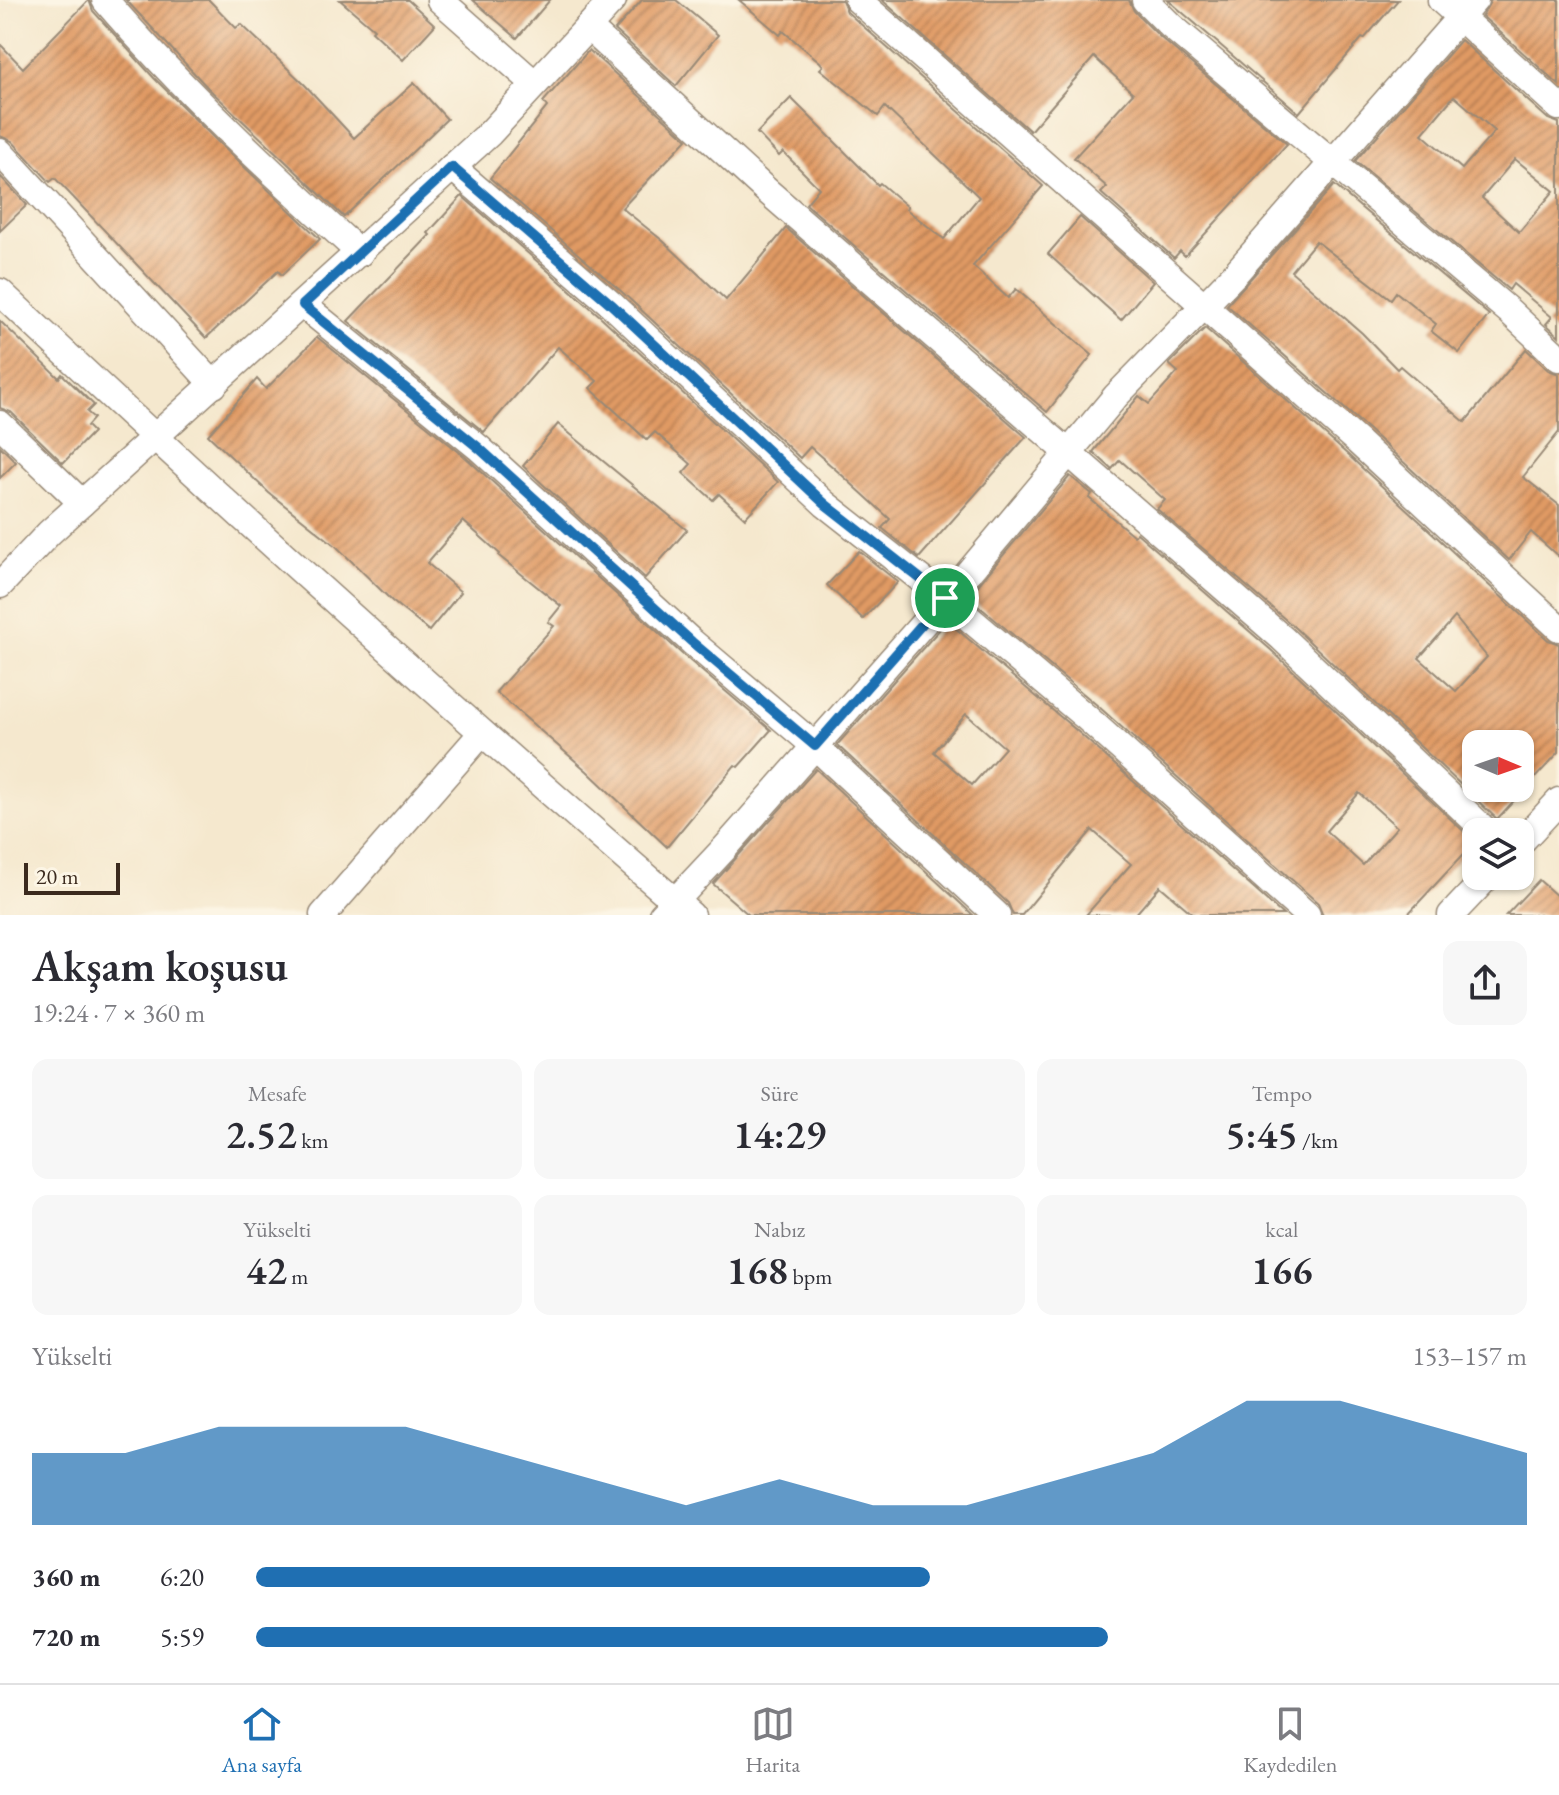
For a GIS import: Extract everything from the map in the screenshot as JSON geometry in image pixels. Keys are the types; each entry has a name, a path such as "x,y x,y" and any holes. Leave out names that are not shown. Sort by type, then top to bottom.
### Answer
{"street":[{"path":"105,0 280,181 360,253"},
{"path":"440,0 535,84"},
{"path":"0,585 49,533 490,133 613,0"},
{"path":"858,0 1358,442 1559,628"},
{"path":"1145,0 1171,26 1509,311 1559,358"},
{"path":"0,292 154,438 676,910 1116,396 1203,307 1333,162 1459,5 1559,107"},
{"path":"588,27 766,190 1282,638 1472,818"},
{"path":"0,152 214,385"},
{"path":"452,167 611,304 825,504 945,598 1087,718 1307,915"},
{"path":"303,305 479,448 692,642 815,746 997,915"},
{"path":"0,424 82,503"},
{"path":"323,915 482,733"},
{"path":"1534,828 1559,801"},
{"path":"1451,915 1475,890"}],"building":[{"path":"89,0 93,11 154,78 320,239 282,275 278,271 206,338 55,178 50,182 12,141 0,136 0,44 23,68"},
{"path":"126,0 209,0 236,28 241,24 305,85 354,138 414,83 447,119 344,217 208,88"},
{"path":"340,0 408,0 435,25 403,60 372,31 374,29"},
{"path":"473,0 550,0 517,38"},
{"path":"642,0 676,0 718,35 676,86 615,30"},
{"path":"739,0 842,0 847,12 1043,186 973,266 1008,298 1016,289 1092,355 1047,412 806,204 819,188 783,152 779,156 757,133 791,98 878,185 880,183 908,207 906,209 944,239 979,197 885,107 878,116 820,69 823,66 820,62 783,31 780,35"},
{"path":"882,0 1129,0 1134,11 1161,38 1287,144 1185,256 1180,251 1174,258 1101,193 1107,187 1074,158 1133,93 1094,57 1030,131"},
{"path":"1168,0 1398,0 1299,113"},
{"path":"1491,0 1559,0 1559,85 1482,16"},
{"path":"1461,40 1548,119 1559,123 1559,336 1546,324 1552,317 1513,284 1509,290 1355,161","holes":["1454,96 1495,131 1462,169 1422,134","1515,159 1554,191 1519,232 1482,198"]},
{"path":"589,50 687,139 622,208 663,241 726,300 786,228 1026,437 919,558 882,528 890,519 843,476 810,447 800,458 622,292 490,178 547,107 543,102"},
{"path":"0,176 27,205 0,231"},
{"path":"1334,185 1489,315 1459,353 1431,331 1436,324 1396,292 1391,299 1316,241 1291,271 1362,333 1397,369 1400,366 1465,422 1526,349 1548,370 1559,374 1559,432 1523,477 1559,505 1559,557 1531,532 1509,560 1369,430 1227,305"},
{"path":"462,196 600,316 778,482 745,518 719,494 713,500 683,473 691,464 655,432 647,440 590,388 597,381 558,347 484,432 348,321 430,235 428,233"},
{"path":"1080,217 1153,282 1121,320 1048,254"},
{"path":"0,321 59,378 62,374 94,405 87,412 94,418 87,426 93,432 63,463 11,412 0,408"},
{"path":"1205,328 1548,640 1559,644 1559,752 1534,779 1534,730 1462,730 1462,786 1293,626 1157,509 1165,500 1120,460 1112,469 1093,452 1139,396 1149,404 1178,372 1169,364","holes":["1455,617 1487,657 1456,691 1419,658"]},
{"path":"317,337 464,456 682,654 771,730 738,767 735,765 667,847 587,771 496,692 554,626 548,622 561,606 499,556 463,521 427,563 461,592 429,631 392,601 336,546 269,493 208,435 257,379 266,389"},
{"path":"558,424 687,530 645,578 523,466"},
{"path":"0,446 16,462 0,478"},
{"path":"1070,476 1092,494 1089,498 1134,536 1137,533 1271,650 1462,830 1462,856 1407,915 1323,915 1318,903 1098,706 968,597","holes":["1359,793 1397,827 1363,865 1326,831"]},
{"path":"859,551 898,582 863,619 827,585"},
{"path":"947,621 1076,730 1283,915 1194,915 1160,886 1135,915 1086,915 1131,864 1092,830 1022,915 1013,915 1008,903 837,745","holes":["966,714 1005,748 972,785 934,752"]},
{"path":"816,769 973,915 749,915 713,884"},
{"path":"1479,802 1513,802 1496,818"},
{"path":"1539,880 1559,898 1559,915 1506,915 1530,890 1534,890"}],"route":[{"path":"452,167 611,304 825,504 945,598 815,746 692,642 479,448 303,305 452,167"}]}
